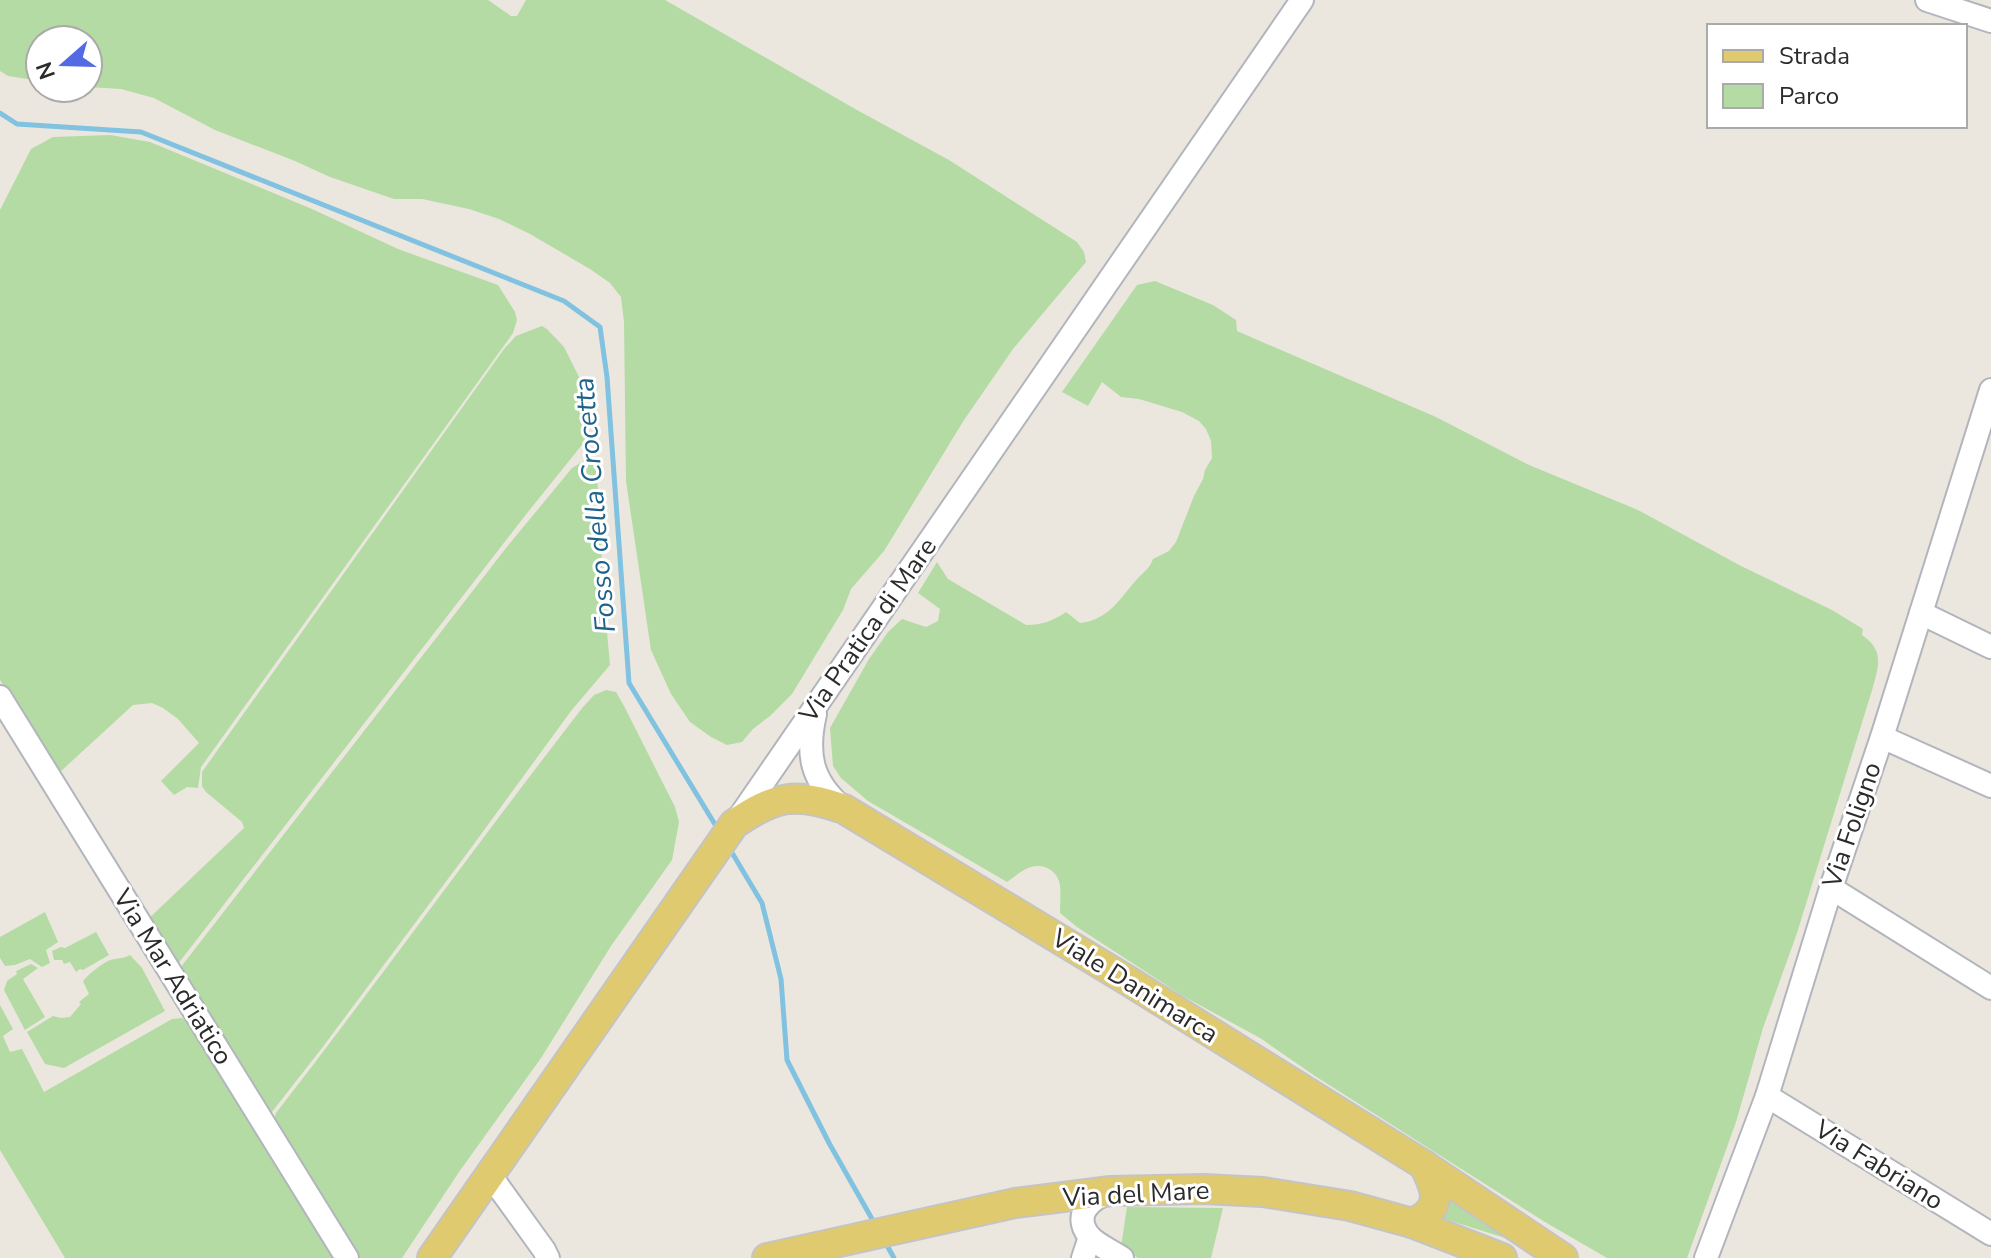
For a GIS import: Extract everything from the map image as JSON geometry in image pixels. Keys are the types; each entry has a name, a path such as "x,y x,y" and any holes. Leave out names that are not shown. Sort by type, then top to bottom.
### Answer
{"main road":[{"name":"Viale Danimarca","path":"734,824 754,810 773,802 793,799 815,799 844,809 1424,1165 1563,1258"},
{"name":"Via Pratica di Mare","path":"432,1258 734,824"},
{"path":"1412,1223 1425,1216 1434,1205 1435,1191 1424,1165"},
{"name":"Via del Mare","path":"767,1258 1015,1203 1111,1191 1204,1189 1263,1192 1350,1206 1412,1223 1502,1258"}],"street":[{"name":"Via Pratica di Mare","path":"734,824 1302,0"},
{"path":"1927,0 1991,21"},
{"name":"Via Foligno","path":"1706,1258 1767,1096 1991,390"},
{"path":"1921,613 1991,647"},
{"name":"Via Mar Adriatico","path":"0,697 347,1258"},
{"name":"Viale Danimarca","path":"817,705 810,737 812,763 830,797 844,809"},
{"path":"1882,737 1991,786"},
{"path":"1831,888 1991,988"},
{"name":"Via Fabriano","path":"1767,1096 1991,1234"},
{"path":"490,1175 548,1258"},
{"path":"1111,1191 1092,1201 1084,1211 1087,1248 1122,1258"}],"green space":[{"path":"0,0 488,0 511,16 517,16 526,0 665,0 949,160 1077,242 1086,262 1013,349 964,420 884,551 851,589 843,610 792,694 742,742 727,745 690,722 671,694 651,650 626,481 624,322 621,297 610,283 530,234 499,219 422,199 394,199 330,177 215,130 154,98 104,88 104,24 24,24 24,78 0,71"},
{"path":"110,135 150,142 312,209 398,249 498,285 517,320 513,333 201,767 198,788 187,787 174,795 161,781 199,743 178,719 163,708 152,703 133,705 60,772 0,680 0,210 31,149 53,137"},
{"path":"1155,281 1213,305 1236,320 1237,331 1436,417 1529,465 1638,510 1741,566 1832,610 1863,629 1862,635 1874,646 1878,665 1873,687 1797,933 1763,1028 1736,1122 1687,1258 1607,1258 1545,1222 1260,1038 1183,996 1077,927 1060,913 1060,885 1051,870 1041,866 1030,867 1007,882 868,801 841,778 833,766 830,728 888,632 902,619 926,627 938,621 940,609 918,593 937,562 948,579 1026,625 1047,622 1066,612 1080,623 1106,613 1153,559 1169,551 1176,542 1212,458 1211,441 1206,429 1199,421 1182,412 1121,397 1102,382 1088,406 1062,392 1137,285"},
{"path":"542,326 564,347 582,383 585,441 174,969 144,923 244,828 242,822 206,792 202,786 202,772 504,349 516,336"},
{"path":"588,458 592,459 597,474 610,665 571,711 268,1117 177,972 506,548 572,468"},
{"path":"606,690 616,692 675,807 679,822 672,860 611,946 541,1058 402,1258 355,1258 272,1127 276,1113 583,707 594,695"},
{"path":"45,912 58,942 46,950 50,963 42,967 30,959 5,966 0,958 0,937"},
{"path":"96,932 109,955 76,972 70,962 64,964 62,960 54,960 52,951"},
{"path":"130,955 142,968 165,1011 64,1068 45,1064 27,1032 53,1016 70,1017 81,1004 79,1002 89,994 83,981 110,960"},
{"path":"31,964 38,968 23,979 45,1017 25,1030 4,990 7,981 17,974 16,971"},
{"path":"0,1005 13,1029 3,1036 10,1052 22,1049 44,1092 172,1019 182,1018 189,1023 333,1258 65,1258 0,1150"},
{"path":"1446,1190 1540,1249 1435,1216"},
{"path":"1127,1207 1223,1208 1211,1258 1138,1258 1121,1247"}],"waterway":[{"name":"Fosso della Crocetta","path":"0,113 17,124 141,132 564,301 600,327 607,377 629,683 719,831"},
{"name":"Fosso della Crocetta","path":"728,846 762,903 781,979 787,1060 876,1226"},
{"name":"Fosso della Crocetta","path":"885,1242 894,1258"}]}
